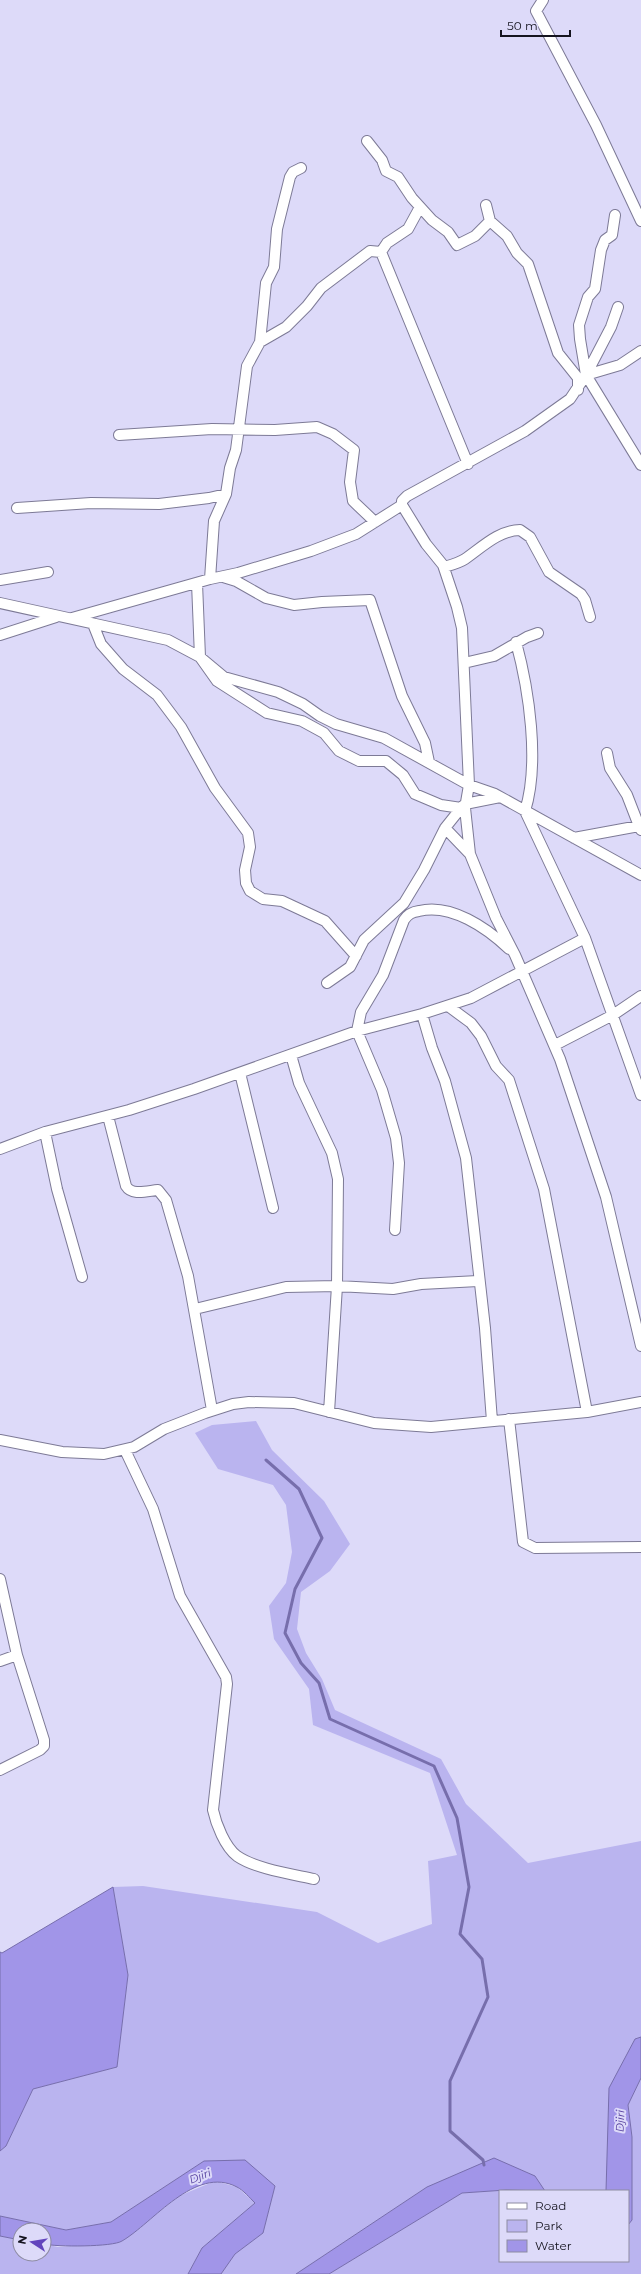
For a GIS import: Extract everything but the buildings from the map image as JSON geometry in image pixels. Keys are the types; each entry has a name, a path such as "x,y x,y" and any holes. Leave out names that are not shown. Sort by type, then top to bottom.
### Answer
{"street":[{"path":"543,0 536,11 596,125 641,221"},
{"path":"367,141 382,160 386,171 398,177 420,207 448,232 457,245 475,236 490,221"},
{"path":"210,579 214,521 226,494 238,429 247,366 260,342 266,283 274,267 278,229 290,177 292,172 301,168"},
{"path":"486,205 490,221 507,236 517,253 528,264 558,353 578,378 578,391"},
{"path":"381,252 392,239 408,229 420,207"},
{"path":"615,215 612,235 605,240 601,250 595,289 588,297 579,325 586,375 641,465"},
{"path":"260,342 286,327 307,306 321,288 370,251 381,252"},
{"path":"381,252 468,464"},
{"path":"70,618 221,576 245,571 352,536 402,505 402,501 407,496 468,464 486,451 525,431 556,411 578,391 611,327 618,307"},
{"path":"586,375 620,365 641,351"},
{"path":"119,435 238,429 275,430 317,427 333,434 354,450 350,482 353,501 375,522"},
{"path":"17,508 91,503 160,504 209,498 226,494"},
{"path":"327,983 350,967 364,940 404,903 424,870 445,828 463,806 469,785 462,626 444,567 402,505"},
{"path":"386,515 409,516"},
{"path":"444,567 464,559 498,537 514,530 520,530 530,537 548,572 581,594 585,600 590,617"},
{"path":"0,580 48,572"},
{"path":"221,576 236,581 266,598 294,605 370,600 402,696 425,743 429,762"},
{"path":"197,583 200,657 217,681 267,713 302,721 324,733 339,751 359,761 386,761 403,775 415,794 440,805 463,806 500,797"},
{"path":"0,603 56,617 70,618 168,640 200,657 224,677 278,692 303,704 336,724 384,738 469,785 500,797 641,874"},
{"path":"0,635 56,617"},
{"path":"93,624 101,644 123,669 156,695 177,722 215,788 241,820 248,833 250,847 246,870 246,883 250,891 263,900 282,901 325,921 356,956"},
{"path":"464,663 494,656 516,642 538,633"},
{"path":"516,642 526,686 531,743 531,793 525,811 585,938 641,1096"},
{"path":"574,838 640,828 626,795 610,768 607,753"},
{"path":"463,806 470,854 496,918 515,955 555,1045 604,1191 641,1346"},
{"path":"445,828 470,854"},
{"path":"395,1230 399,1164 396,1138 382,1090 357,1031 361,1012 383,975 394,944 407,915 424,909 432,909 462,916 490,932 515,955"},
{"path":"0,1149 44,1132 108,1116 240,1073 357,1031 422,1014 471,998 522,973 585,938"},
{"path":"555,1045 613,1015 641,996"},
{"path":"448,1006 471,1023 481,1036 496,1066 509,1080 544,1189 587,1412"},
{"path":"422,1014 432,1048 446,1081 466,1158 478,1281 485,1328 492,1421"},
{"path":"291,1054 299,1083 336,1165 339,1201 337,1286 328,1412"},
{"path":"240,1073 273,1208"},
{"path":"108,1116 128,1190 133,1192 158,1190 166,1200 188,1276 212,1410"},
{"path":"44,1132 57,1189 82,1277"},
{"path":"195,1310 286,1287 337,1286 393,1289 421,1284 478,1281"},
{"path":"0,1440 78,1454 104,1454 134,1447 175,1424 212,1410 233,1404 271,1401 294,1403 347,1418 402,1426 431,1427 587,1412 641,1402"},
{"path":"509,1419 523,1542 535,1548 641,1547"},
{"path":"125,1450 153,1509 180,1596 226,1677 227,1684 213,1810 215,1818 231,1850 237,1856 260,1865 314,1879"},
{"path":"0,1579 17,1655 44,1740 44,1746 40,1750 0,1770"},
{"path":"0,1661 17,1655"}],"green space":[{"path":"256,1421 272,1450 324,1501 350,1544 330,1571 301,1592 297,1629 306,1653 322,1679 335,1710 441,1759 466,1804 528,1863 641,1841 641,2037 635,2039 606,2190 544,2190 535,2176 427,2187 296,2274 221,2274 235,2254 263,2233 275,2186 204,2161 111,2222 66,2230 52,2227 52,2222 28,2222 0,2216 0,2151 6,2146 33,2089 117,2067 128,1975 113,1887 143,1886 317,1912 378,1943 432,1924 428,1861 457,1855 430,1773 313,1725 309,1689 274,1639 269,1606 286,1583 292,1552 286,1505 273,1485 218,1469 195,1433 212,1425"},
{"path":"641,2078 641,2274 329,2274 462,2193 499,2190 499,2262 629,2262 629,2224 632,2220 632,2137 628,2105"},
{"path":"215,2181 237,2187 255,2203 202,2248 188,2274 0,2274 0,2236 12,2238 12,2262 52,2262 52,2246 58,2247 121,2242 179,2196"}],"water":[{"path":"113,1887 128,1975 117,2067 33,2089 6,2146 0,2151 0,1952 2,1953"},
{"name":"Djiri","path":"641,2037 641,2078 628,2105 632,2137 632,2220 629,2224 629,2190 606,2190 609,2088 635,2039"},
{"path":"494,2158 535,2176 544,2190 499,2190 462,2193 329,2274 296,2274 427,2187"},
{"name":"Djiri","path":"245,2160 275,2186 263,2233 235,2254 221,2274 188,2274 202,2248 255,2203 239,2188 221,2182 206,2184 190,2190 175,2199 134,2233 117,2243 84,2246 52,2245 52,2227 66,2230 111,2222 204,2161"},
{"path":"0,2216 28,2222 12,2222 12,2238 0,2236"}],"waterway":[{"path":"266,1460 299,1489 322,1538 295,1589 285,1633 301,1663 319,1683 330,1719 434,1766 457,1818 469,1887 460,1934 482,1959 488,1997 450,2081 450,2131 483,2160 484,2165"}]}
